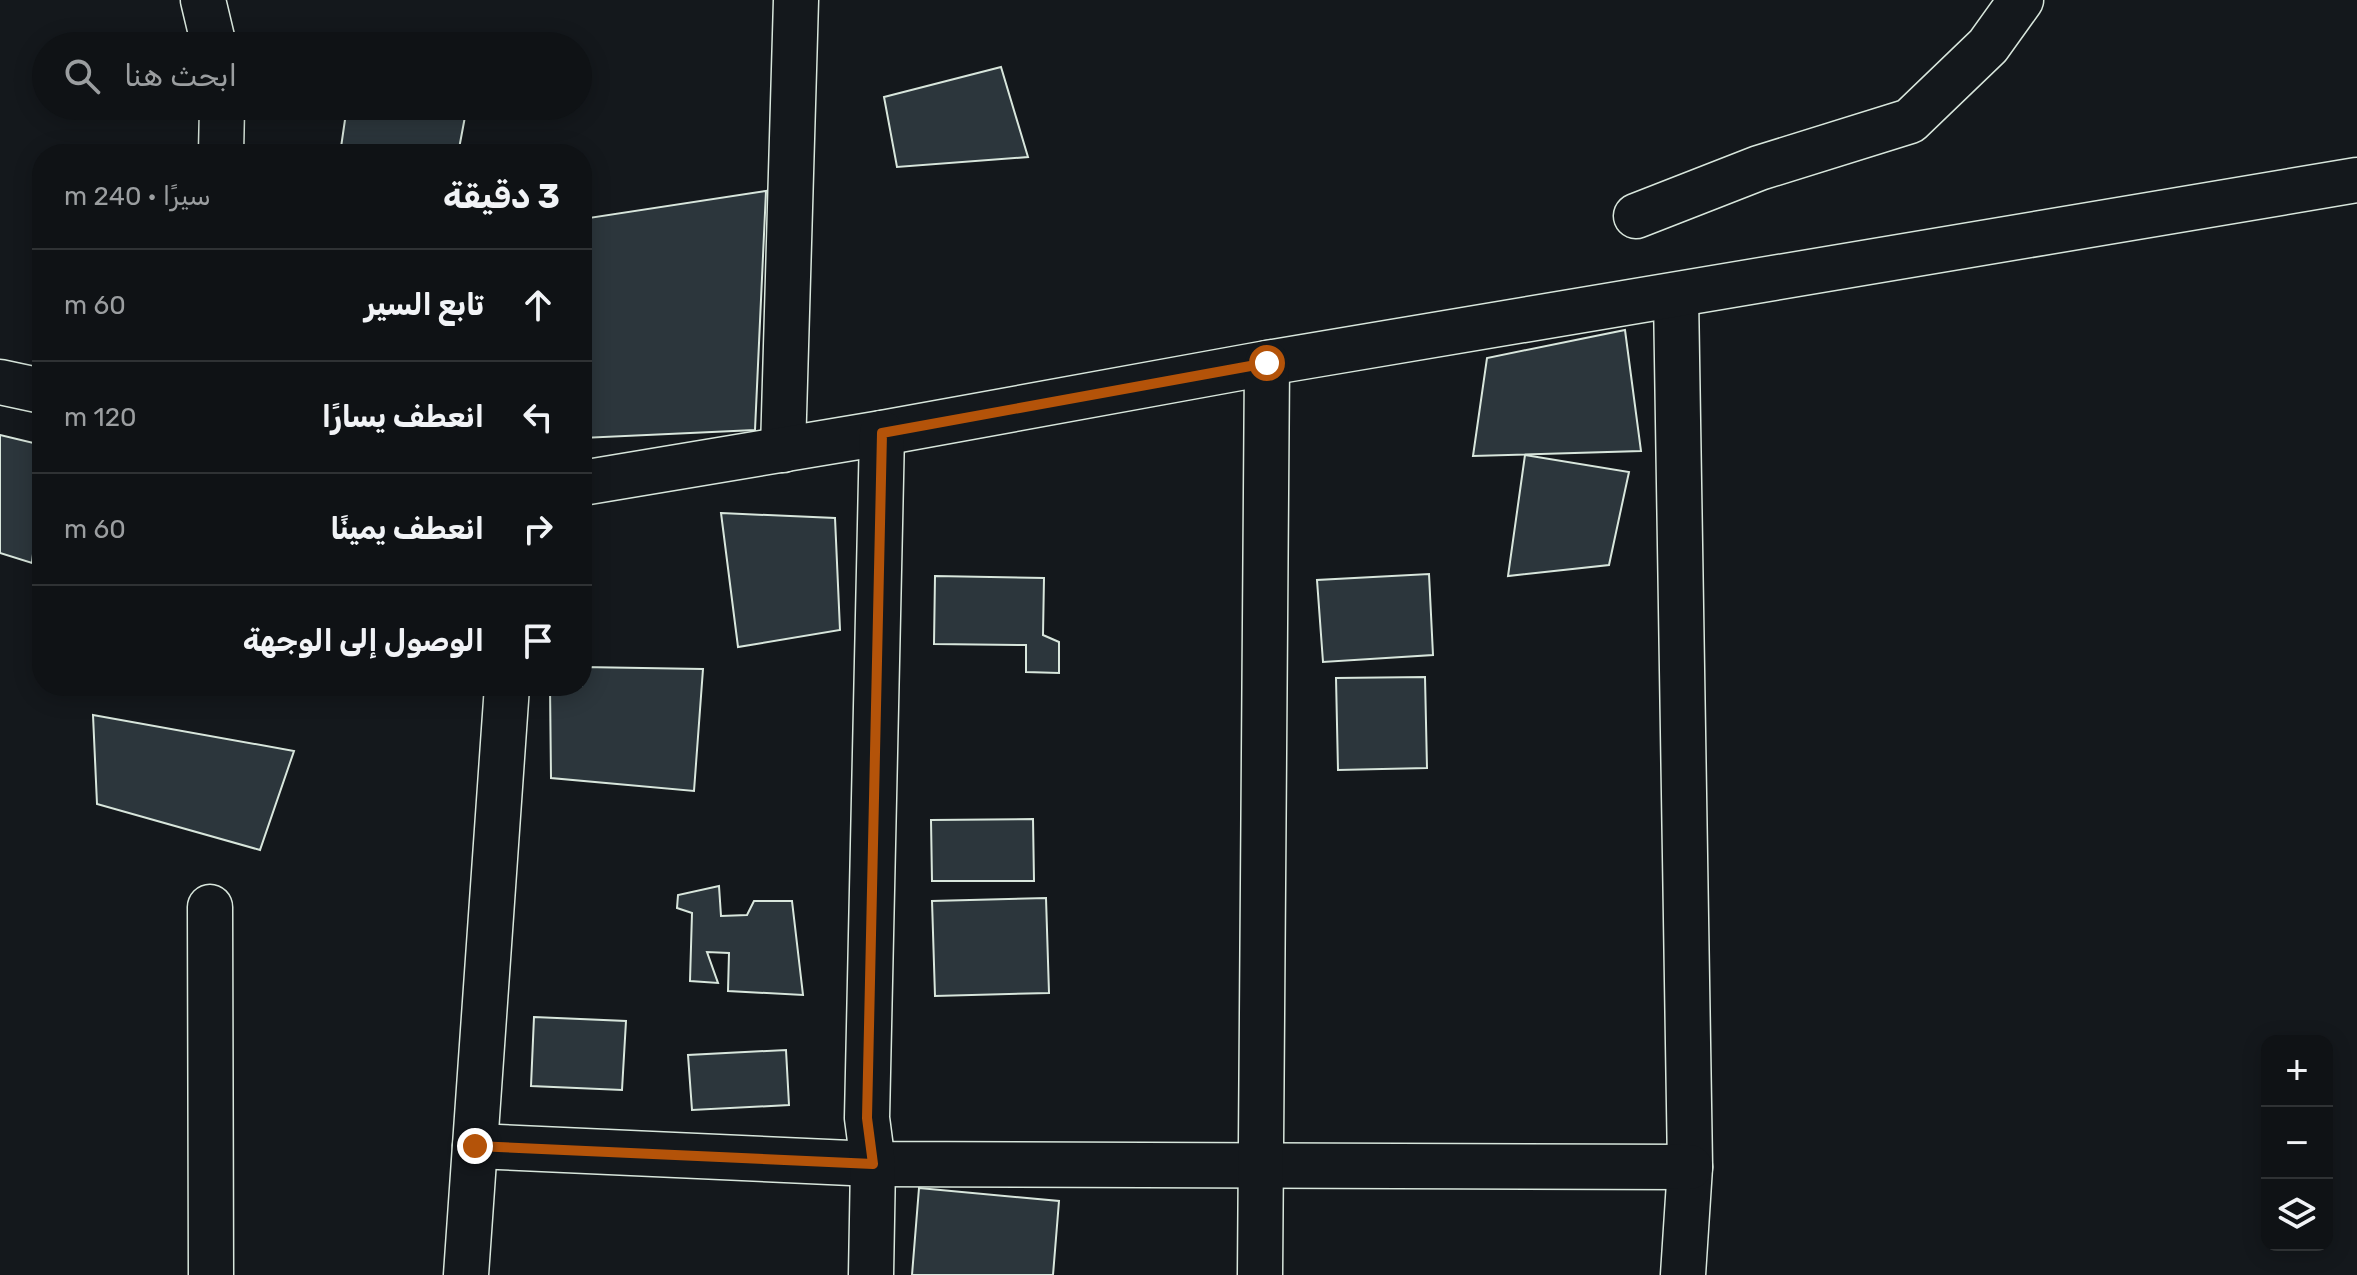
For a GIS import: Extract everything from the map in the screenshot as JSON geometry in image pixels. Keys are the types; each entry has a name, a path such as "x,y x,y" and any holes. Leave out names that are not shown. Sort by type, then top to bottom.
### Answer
{"street":[{"path":"203,0 211,32"},
{"path":"783,450 796,0"},
{"path":"1636,216 1759,168 1910,121 1988,46 2021,0"},
{"path":"221,144 222,120"},
{"path":"592,481 882,433 1267,363 2357,180"},
{"path":"1676,296 1690,1167 1683,1275"},
{"path":"1260,1275 1267,363"},
{"path":"0,382 32,389"},
{"path":"871,1275 873,1164 867,1118 882,433"},
{"path":"466,1275 506,696"},
{"path":"210,907 211,1275"},
{"path":"475,1146 873,1164 1690,1167"}],"building":[{"path":"1001,67 1028,157 897,167 884,97"},
{"path":"345,120 464,120 460,144 341,144"},
{"path":"766,191 755,430 592,438 592,217"},
{"path":"1625,330 1641,451 1473,456 1487,358"},
{"path":"0,435 32,443 32,563 0,553"},
{"path":"1525,455 1629,472 1609,565 1508,576"},
{"path":"721,513 835,518 840,630 738,647"},
{"path":"1429,574 1433,655 1323,662 1317,580"},
{"path":"935,576 1044,578 1043,635 1059,642 1059,673 1026,672 1026,645 934,644"},
{"path":"592,667 703,669 694,791 551,778 550,696 592,696"},
{"path":"1425,677 1427,768 1338,770 1336,678"},
{"path":"93,715 294,751 260,850 97,804"},
{"path":"1033,819 1034,881 932,881 931,820"},
{"path":"719,886 721,916 747,915 754,901 792,901 803,995 728,991 729,953 707,952 718,983 690,981 692,913 677,908 678,895"},
{"path":"1046,898 1049,993 935,996 932,901"},
{"path":"534,1017 626,1021 622,1090 531,1086"},
{"path":"786,1050 789,1105 692,1110 688,1055"},
{"path":"919,1188 1059,1201 1053,1275 912,1275"}],"route":[{"path":"475,1146 873,1164 867,1118 882,433 1267,363"}]}
